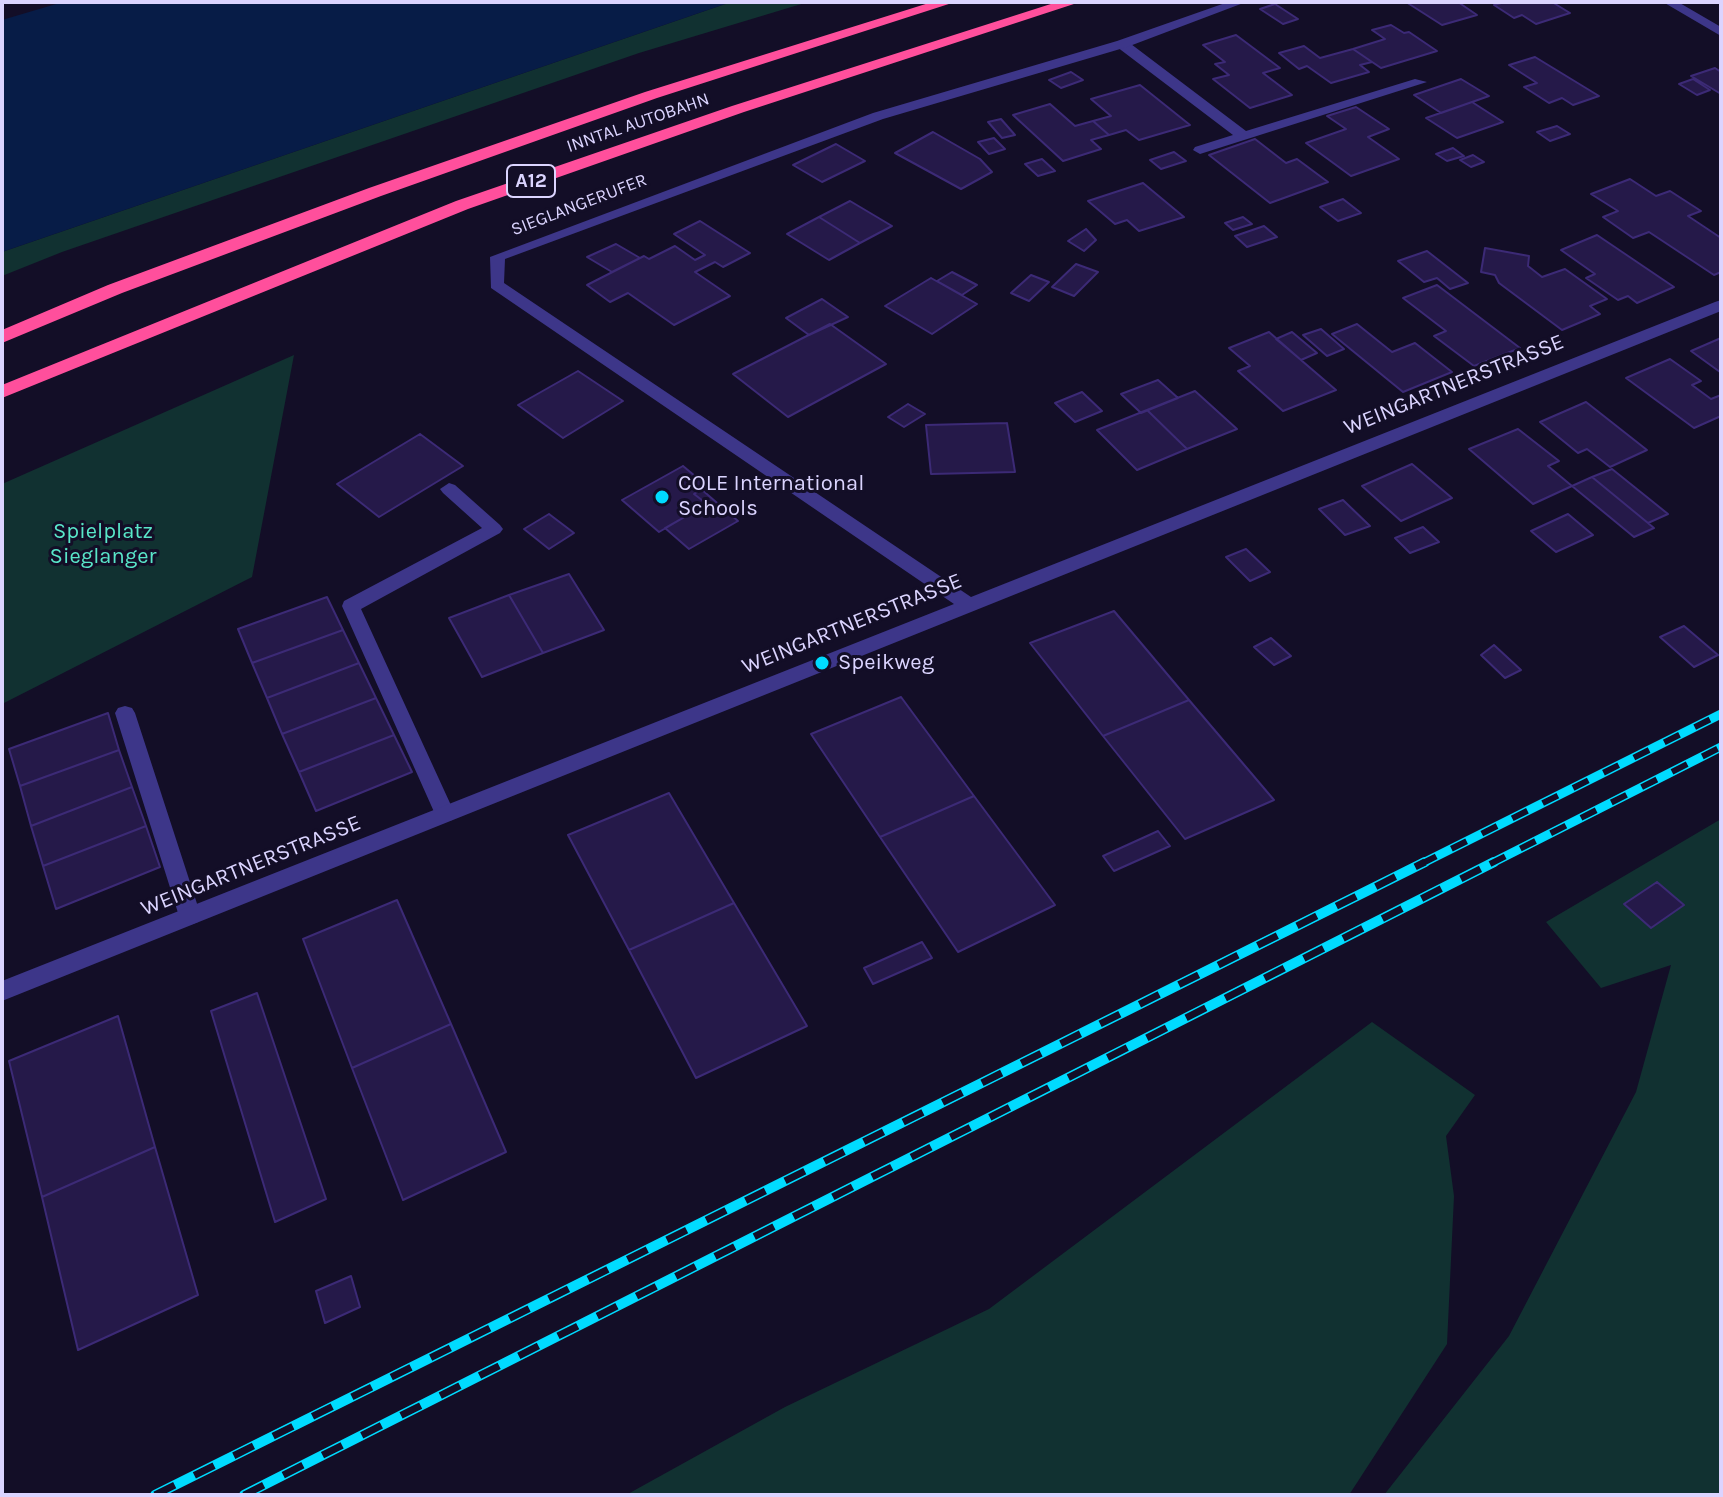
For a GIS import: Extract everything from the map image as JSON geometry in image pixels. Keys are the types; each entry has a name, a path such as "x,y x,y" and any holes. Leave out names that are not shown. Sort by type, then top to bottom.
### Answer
{"highway":[{"name":"INNTAL AUTOBAHN","path":"2,337 115,289 375,192 651,95 947,2"},
{"name":"INNTAL AUTOBAHN","path":"2,392 462,205 768,99 1072,2"}],"street":[{"name":"SIEGLANGERUFER","path":"968,604 496,285 498,257 878,116 1122,44 1240,2"},
{"path":"1669,2 1721,32"},
{"path":"1122,44 1243,136"},
{"path":"1200,150 1420,82"},
{"name":"WEINGARTNERSTRASSE","path":"2,991 1721,305"},
{"path":"445,814 351,606 494,529 449,489"},
{"path":"125,713 190,916"}],"green space":[{"path":"731,2 808,2 639,53 62,252 2,276 2,252"},
{"name":"Spielplatz Sieglanger","path":"294,355 252,577 2,704 2,484"},
{"path":"1721,819 1721,1495 1384,1495 1509,1336 1636,1092 1671,965 1601,988 1546,922"},
{"path":"1372,1022 1475,1095 1446,1136 1454,1196 1447,1344 1349,1495 626,1495 785,1407 989,1309"}],"water":[{"path":"63,2 731,2 2,252 2,20"}],"building":[{"path":"1406,2 1458,2 1477,15 1442,25"},
{"path":"1505,2 1552,2 1570,13 1536,24 1522,15 1514,18 1494,5"},
{"path":"1275,4 1298,19 1283,24 1260,9"},
{"path":"1391,25 1404,33 1409,32 1437,51 1381,68 1353,49 1385,39 1372,30"},
{"path":"1236,35 1280,68 1263,73 1292,95 1250,108 1213,79 1229,75 1215,64 1225,62 1203,45"},
{"path":"1304,46 1320,58 1353,49 1372,62 1360,65 1369,72 1331,83 1307,66 1299,69 1279,53"},
{"path":"1535,57 1599,96 1573,105 1562,98 1549,103 1524,87 1537,83 1509,65"},
{"path":"1715,68 1721,72 1721,94 1691,76"},
{"path":"1071,72 1083,80 1061,88 1049,80"},
{"path":"1461,79 1489,96 1441,113 1414,95"},
{"path":"1693,79 1710,90 1697,95 1679,84"},
{"path":"1140,85 1190,125 1139,140 1126,130 1109,135 1093,121 1111,116 1091,99"},
{"path":"1472,102 1503,122 1457,138 1426,118"},
{"path":"1050,104 1075,126 1093,121 1109,135 1091,140 1101,149 1063,161 1013,115"},
{"path":"1356,107 1389,129 1368,137 1399,159 1351,176 1306,143 1346,129 1327,116"},
{"path":"1001,119 1015,135 1002,138 988,122"},
{"path":"1557,126 1570,134 1550,141 1537,132"},
{"path":"933,132 980,159 992,172 961,189 895,153"},
{"path":"994,138 1005,149 989,154 978,142"},
{"path":"1255,139 1286,163 1297,159 1328,182 1270,203 1209,155"},
{"path":"836,144 865,161 822,182 793,165"},
{"path":"1453,148 1464,156 1447,161 1436,154"},
{"path":"1174,152 1186,161 1161,169 1150,160"},
{"path":"1473,155 1484,162 1471,167 1460,160"},
{"path":"1042,159 1055,171 1038,176 1025,164"},
{"path":"1630,179 1656,196 1670,191 1701,211 1688,216 1721,238 1721,272 1714,275 1649,232 1633,238 1603,217 1618,211 1591,194"},
{"path":"1143,183 1184,217 1139,231 1127,220 1115,224 1088,201"},
{"path":"1343,199 1361,213 1338,221 1320,207"},
{"path":"850,201 892,226 860,243 819,217"},
{"path":"819,217 860,243 829,260 787,234"},
{"path":"1243,217 1252,224 1233,230 1225,223"},
{"path":"700,221 750,253 723,267 715,262 695,272 730,296 674,325 628,293 610,302 587,285 644,256 649,259 675,246 695,260 705,255 674,234"},
{"path":"1264,226 1277,237 1247,247 1235,236"},
{"path":"1086,229 1096,240 1084,251 1068,241"},
{"path":"1597,235 1674,287 1637,303 1628,296 1618,300 1586,278 1595,274 1561,250"},
{"path":"616,244 640,258 612,272 587,257"},
{"path":"1485,248 1529,256 1528,266 1542,277 1565,269 1607,299 1590,306 1600,314 1562,330 1499,283 1495,275 1481,272"},
{"path":"1427,251 1468,283 1450,289 1437,278 1424,282 1398,261"},
{"path":"1076,264 1098,272 1074,296 1052,287"},
{"path":"952,272 977,285 962,295 937,281"},
{"path":"1031,275 1049,282 1029,301 1011,293"},
{"path":"931,278 977,304 932,334 885,306"},
{"path":"1437,285 1520,348 1474,366 1434,336 1446,331 1403,298"},
{"path":"822,299 848,317 809,335 786,318"},
{"path":"830,324 886,364 788,417 733,374"},
{"path":"1357,324 1392,352 1415,343 1452,372 1403,392 1332,334"},
{"path":"1321,329 1344,349 1327,356 1303,335"},
{"path":"1269,332 1336,390 1283,411 1238,371 1250,366 1229,348"},
{"path":"1292,332 1317,353 1301,360 1276,339"},
{"path":"1721,338 1721,371 1720,372 1691,351"},
{"path":"1670,359 1701,381 1692,385 1711,399 1721,395 1721,416 1694,428 1626,378"},
{"path":"578,371 623,401 563,438 518,405"},
{"path":"1158,380 1178,398 1141,413 1121,394"},
{"path":"1195,391 1237,429 1187,449 1147,410"},
{"path":"1082,392 1102,411 1075,422 1055,403"},
{"path":"1586,402 1647,450 1610,467 1587,449 1578,453 1540,422"},
{"path":"908,404 925,414 904,427 888,417"},
{"path":"1147,410 1187,449 1137,470 1097,430"},
{"path":"1007,423 1015,472 931,474 926,425"},
{"path":"1518,429 1559,461 1548,466 1572,486 1533,504 1469,449"},
{"path":"420,434 463,466 379,517 337,484"},
{"path":"1412,464 1452,498 1401,521 1362,486"},
{"name":"COLE International Schools","path":"683,466 707,486 694,494 707,504 659,532 622,500"},
{"path":"1612,469 1668,514 1648,523 1592,477"},
{"path":"1592,477 1654,528 1634,537 1572,486"},
{"path":"701,489 738,521 689,549 665,528 707,504 694,494"},
{"path":"1343,500 1370,526 1345,535 1319,509"},
{"path":"549,514 574,533 549,549 524,529"},
{"path":"1568,514 1593,535 1556,552 1531,531"},
{"path":"1423,527 1439,542 1410,553 1395,538"},
{"path":"1246,549 1270,572 1250,581 1226,557"},
{"path":"569,574 604,630 543,653 509,595"},
{"path":"509,595 543,653 482,677 449,618"},
{"path":"327,597 343,630 252,663 238,629"},
{"path":"1114,611 1189,700 1103,736 1030,643"},
{"path":"1684,626 1718,655 1694,667 1660,637"},
{"path":"343,630 359,663 267,698 252,663"},
{"path":"1271,638 1291,656 1274,665 1254,647"},
{"path":"1494,645 1521,670 1505,678 1481,655"},
{"path":"359,663 376,698 282,734 267,698"},
{"path":"901,697 974,796 880,837 811,734"},
{"path":"376,698 394,735 299,772 282,734"},
{"path":"1189,700 1274,800 1185,839 1103,736"},
{"path":"108,713 119,750 20,786 9,749"},
{"path":"394,735 412,772 316,811 299,772"},
{"path":"119,750 132,787 31,826 20,786"},
{"path":"132,787 146,826 43,866 31,826"},
{"path":"669,793 734,903 629,950 568,835"},
{"path":"974,796 1055,905 958,952 880,837"},
{"path":"146,826 160,867 56,909 43,866"},
{"path":"1158,831 1170,846 1114,871 1103,856"},
{"path":"1657,882 1684,905 1651,928 1624,904"},
{"path":"397,900 451,1024 352,1068 303,939"},
{"path":"734,903 807,1026 696,1078 629,950"},
{"path":"922,942 932,958 873,984 864,968"},
{"path":"257,993 326,1199 275,1222 211,1011"},
{"path":"118,1016 155,1147 42,1197 9,1061"},
{"path":"451,1024 506,1152 403,1200 352,1068"},
{"path":"155,1147 198,1295 78,1350 42,1197"},
{"path":"351,1276 360,1307 325,1323 316,1291"}],"railway":[{"path":"1425,862 1721,714"},
{"path":"1490,864 1721,747"},
{"path":"155,1495 1425,862"},
{"path":"1421,864 1425,862"},
{"path":"244,1495 1494,862"}],"place":[{"name":"COLE International Schools","path":"662,497"},
{"name":"Speikweg","path":"822,663"}]}
